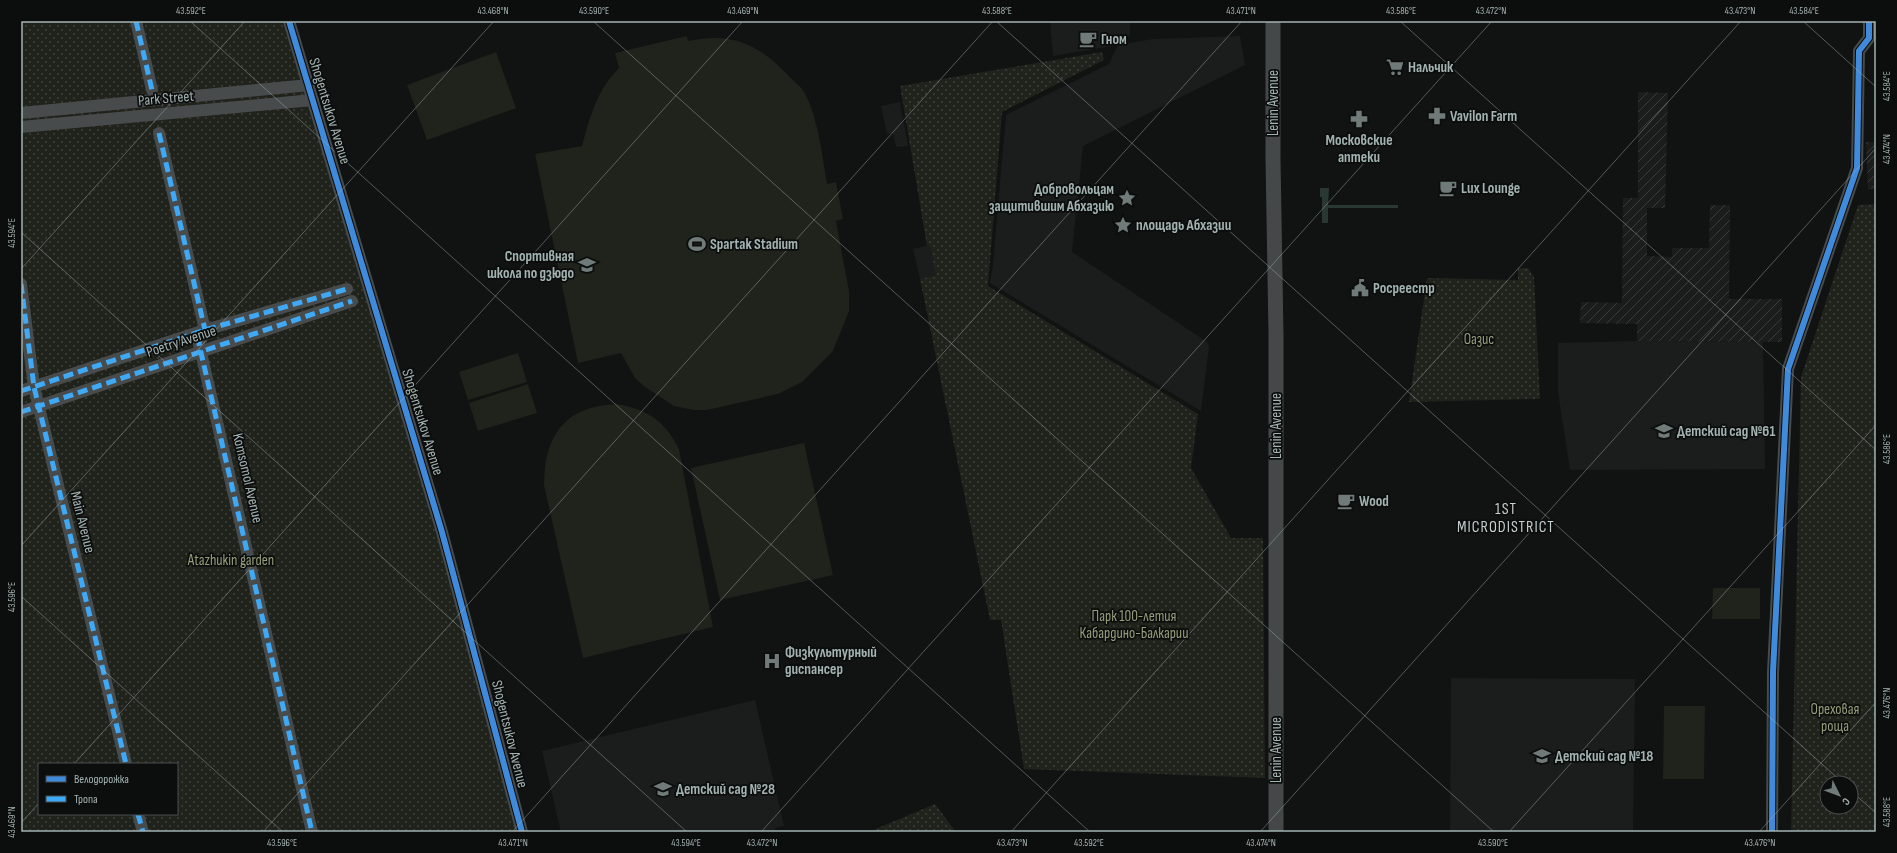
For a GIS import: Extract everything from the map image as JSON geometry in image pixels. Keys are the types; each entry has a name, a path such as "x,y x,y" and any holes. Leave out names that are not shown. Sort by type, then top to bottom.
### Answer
{"main road":[{"name":"Lenin Avenue","path":"1273,21 1273,158 1276,336 1276,832"}],"street":[{"path":"136,21 152,90"},
{"name":"Shogentsukov Avenue","path":"289,21 442,532 522,832"},
{"path":"1772,832 1773,672 1788,369 1857,168 1860,51 1869,38 1869,21"},
{"name":"Park Street","path":"21,113 309,85"},
{"name":"Park Street","path":"21,127 313,100"},
{"name":"Komsomol Avenue","path":"159,132 205,330 200,336 199,344 202,351 312,832"},
{"name":"Main Avenue","path":"21,284 34,388 126,763"},
{"name":"Poetry Avenue","path":"21,392 205,330 347,289"},
{"name":"Poetry Avenue","path":"21,412 352,301"},
{"path":"138,815 143,832"}],"shaded area":[{"name":"Гном","path":"1050,21 1130,21 1130,35 1120,43 1112,46 1053,56"},
{"path":"1240,36 1245,65 1083,146 1072,252 1207,342 1209,346 1201,411 990,283 1006,115 1109,64 1118,45 1153,39"},
{"path":"1638,92 1668,93 1665,208 1647,208 1647,256 1672,257 1672,248 1709,248 1710,205 1730,205 1729,299 1782,299 1782,342 1637,341 1637,324 1580,323 1581,302 1622,303 1623,198 1638,198"},
{"path":"900,102 908,146 896,147 893,133 887,134 881,106"},
{"path":"1866,142 1876,142 1876,189 1868,189"},
{"path":"1320,188 1329,188 1328,205 1398,205 1398,208 1328,208 1328,223 1322,223 1322,197 1320,197"},
{"path":"930,245 937,275 920,279 913,249"},
{"name":"Детский сад №61","path":"1637,341 1763,342 1765,469 1570,470 1558,392 1558,343"},
{"name":"Детский сад №18","path":"1451,678 1635,679 1633,832 1450,832"},
{"name":"Детский сад №28","path":"755,700 784,826 775,828 776,832 561,832 542,751"}],"green space":[{"name":"Atazhukin garden","path":"21,21 289,21 522,832 21,832"},
{"name":"Spartak Stadium","path":"687,36 688,41 717,38 742,42 765,54 776,63 804,92 809,101 816,123 827,184 836,182 843,219 836,221 849,291 849,311 833,351 802,382 778,394 707,410 693,410 674,406 645,387 635,378 621,353 578,363 535,154 582,146 595,104 611,76 619,68 615,53"},
{"path":"496,52 516,108 427,140 407,85"},
{"name":"Парк 100-летия Кабардино-Балкарии","path":"1102,52 1104,60 1002,112 988,286 1198,414 1191,468 1231,538 1263,538 1265,778 1024,769 1001,620 990,620 920,279 936,275 930,246 927,246 900,86"},
{"name":"Ореховая роща","path":"1876,204 1876,832 1791,832 1801,377 1858,205"},
{"name":"Оазис","path":"1518,268 1528,268 1534,277 1540,399 1409,402 1427,278 1518,280"},
{"path":"518,353 527,382 468,400 459,372"},
{"path":"528,384 537,413 478,431 469,403"},
{"path":"617,404 638,409 654,418 667,431 679,449 713,627 583,658 544,485 545,467 553,438 561,426 571,417 584,410 599,406"},
{"path":"804,443 833,575 720,600 691,468"},
{"path":"1713,588 1760,588 1760,619 1712,619"},
{"path":"1664,706 1705,706 1704,779 1663,779"},
{"path":"935,804 956,832 869,832 871,831"}],"marked path":[{"path":"136,21 152,90"},
{"path":"159,133 205,330 200,336 199,344 312,832"},
{"path":"21,284 34,387 126,763"},
{"path":"21,391 205,330 347,289"},
{"path":"21,412 352,301"},
{"path":"138,815 143,832"}],"cycle path":[{"path":"289,21 442,532 522,832"},
{"path":"1772,832 1773,672 1788,369 1857,168 1859,51 1869,38 1869,21"}],"place":[{"name":"Гном","path":"1088,39"},
{"name":"Нальчик","path":"1395,67"},
{"name":"Vavilon Farm","path":"1437,116"},
{"name":"Московские аптеки","path":"1359,119"},
{"name":"Lux Lounge","path":"1448,188"},
{"name":"Добровольцам защитившим Абхазию","path":"1127,198"},
{"name":"площадь Абхазии","path":"1123,225"},
{"name":"Spartak Stadium","path":"697,244"},
{"name":"Спортивная школа по дзюдо","path":"587,265"},
{"name":"Росреестр","path":"1360,288"},
{"name":"Детский сад №61","path":"1664,431"},
{"name":"Wood","path":"1346,501"},
{"name":"Физкультурный диспансер","path":"772,661"},
{"name":"Детский сад №18","path":"1542,756"},
{"name":"Детский сад №28","path":"663,789"}],"district":[{"name":"1ST MICRODISTRICT","path":"1506,517"}]}
